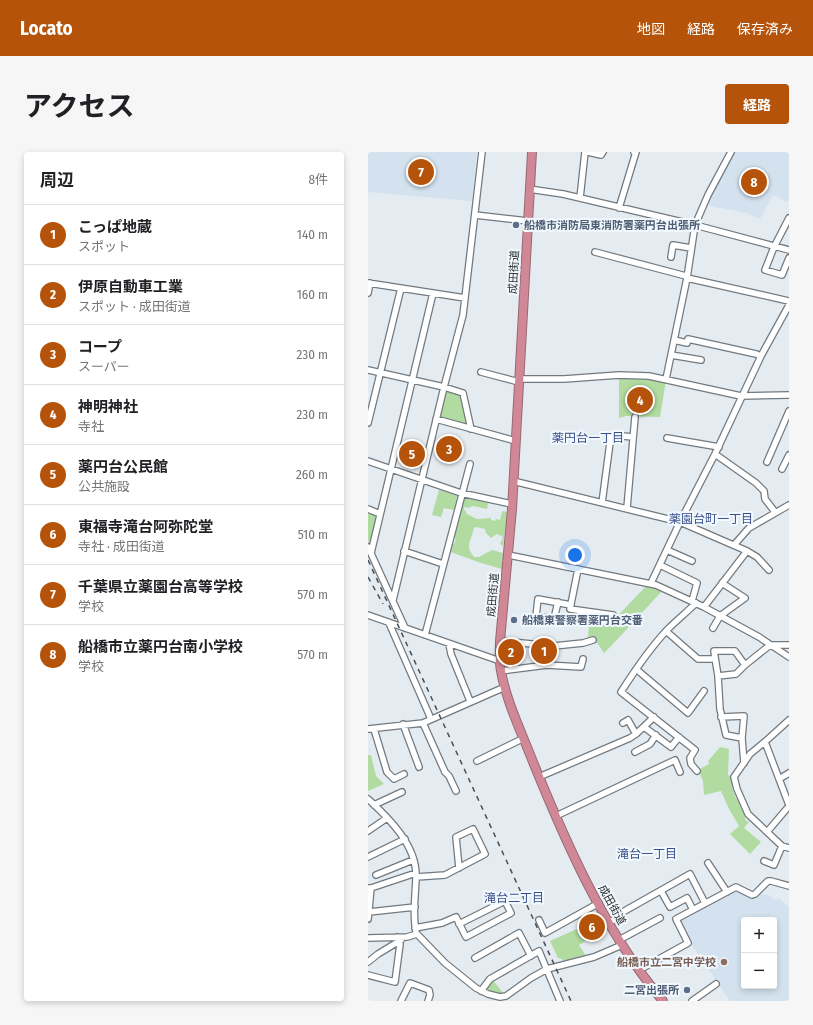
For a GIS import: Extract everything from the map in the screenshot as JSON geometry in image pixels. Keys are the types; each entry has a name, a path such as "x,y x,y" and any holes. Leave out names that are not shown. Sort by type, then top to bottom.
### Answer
{"highway":[{"name":"成田街道","path":"532,152 512,504 500,641 501,671 505,687 539,777 578,863 621,942 639,970 663,1001"}],"street":[{"path":"393,600 444,387 463,316 482,152"},
{"path":"580,198 587,152 601,155 602,152"},
{"path":"619,208 636,152 634,152"},
{"path":"666,379 687,277 695,226 708,195 731,152"},
{"path":"529,189 563,194 789,250"},
{"path":"475,215 528,222"},
{"path":"789,218 774,246 764,270 782,275 789,258"},
{"path":"671,257 673,245 691,248"},
{"path":"595,252 687,277 789,301"},
{"path":"368,293 369,283 466,298"},
{"path":"368,423 401,288"},
{"path":"371,553 433,293"},
{"path":"651,583 715,454 760,356 789,305"},
{"path":"674,340 687,343 688,339 760,356"},
{"path":"671,355 701,360"},
{"path":"368,370 444,387 463,393 471,429"},
{"path":"481,372 519,381 619,375 648,376 741,396 789,395"},
{"path":"767,462 789,411"},
{"path":"627,508 635,417"},
{"path":"436,420 516,441"},
{"path":"602,503 611,434 633,437"},
{"path":"667,438 718,447"},
{"path":"715,454 756,483 764,491 765,499 775,512"},
{"path":"782,470 789,455"},
{"path":"368,461 461,493 512,504"},
{"path":"425,635 461,493 470,464"},
{"path":"513,481 680,522 747,551 757,557 769,570"},
{"path":"734,545 749,528 789,505"},
{"path":"368,509 380,514"},
{"path":"368,547 405,628"},
{"path":"404,550 443,564"},
{"path":"667,550 692,561"},
{"path":"704,607 747,551"},
{"path":"508,555 651,583 704,607 789,657"},
{"path":"660,565 697,583 694,602 666,631 636,669 621,692 695,750 690,758 692,764 697,770"},
{"path":"578,569 570,609 613,615"},
{"path":"714,628 720,616 745,598 722,584"},
{"path":"558,602 554,619 536,616 538,599 558,602 571,605"},
{"path":"368,615 500,661"},
{"path":"389,623 431,719"},
{"path":"666,631 698,659 715,658"},
{"path":"500,641 554,646 583,643 593,640"},
{"path":"449,644 451,654 470,701"},
{"path":"718,676 736,674 770,645 789,645"},
{"path":"742,738 726,735 721,717 718,676 714,651 735,650 745,665"},
{"path":"501,671 547,665 581,667 583,659"},
{"path":"636,669 688,713 704,691"},
{"path":"404,774 394,779 387,772 370,729 423,723 470,701 505,687"},
{"path":"721,717 744,716 742,738 744,763"},
{"path":"539,777 630,738 654,717"},
{"path":"623,723 628,720 636,734"},
{"path":"764,860 774,865 787,847 766,832 748,814 736,789 734,777 750,754 789,720"},
{"path":"423,723 445,772 449,776 456,791"},
{"path":"404,724 419,767"},
{"path":"644,727 671,747 679,737"},
{"path":"635,752 650,744 656,735"},
{"path":"477,761 524,738"},
{"path":"765,742 789,805 766,832"},
{"path":"556,816 675,760 680,772"},
{"path":"779,779 789,773"},
{"path":"374,805 402,792"},
{"path":"368,799 405,839 413,860 416,875 416,931 445,963 481,991 511,1001"},
{"path":"368,830 387,818"},
{"path":"368,919 370,888 416,875 445,875 459,868 485,854 473,829 456,837 459,868"},
{"path":"368,857 405,839"},
{"path":"376,876 413,860"},
{"path":"708,863 727,892"},
{"path":"609,922 690,874 705,903"},
{"path":"639,970 688,943 676,919 736,887 752,895 755,894 768,881 772,880 789,886"},
{"path":"661,891 670,907 687,898 693,910"},
{"path":"368,938 398,939 407,937 416,931 456,917 459,924 466,937 511,913 505,901 459,924"},
{"path":"539,920 545,933 599,903"},
{"path":"369,912 415,907"},
{"path":"501,998 547,969 594,957 660,918"},
{"path":"475,958 519,933 531,956"},
{"path":"368,962 398,939"},
{"path":"368,975 395,982 400,944 398,939"},
{"path":"481,991 490,979 539,951 560,1001"},
{"path":"401,1001 410,983 429,990 430,995 428,1001"},
{"path":"692,1001 716,984"}],"shaded area":[{"path":"368,152 477,152 472,201 368,192"},
{"path":"733,152 789,152 789,198 787,202 773,195 760,219 747,213 707,204"},
{"name":"船橋市立二宮中学校","path":"737,888 757,898 760,894 769,895 776,900 779,898 789,908 789,1001 730,1001 689,941 679,920"}],"green space":[{"path":"619,377 666,380 660,417 626,416 619,418"},
{"path":"447,390 461,394 467,425 442,418 440,416"},
{"path":"439,490 457,496 454,510 444,508 441,517 432,515"},
{"path":"462,497 488,503 487,509 473,506 468,508 464,507 467,514 477,519 491,518 491,520 495,521 496,519 500,520 502,512 507,512 503,546 500,544 503,537 497,534 491,538 486,533 485,529 476,527 474,528 469,546 474,557 479,557 492,550 503,553 502,569 448,551 451,543 454,544 456,539 452,537"},
{"path":"368,511 377,514 370,545 368,540"},
{"path":"648,584 663,590 604,653 594,638 588,639 589,624 609,625"},
{"path":"720,747 729,749 728,775 732,777 733,790 745,815 745,820 749,822 744,828 761,842 750,854 730,834 739,826 721,791 704,795 703,781 698,770 709,764 708,761"},
{"path":"368,755 371,755 376,776 384,784 368,791"},
{"path":"579,928 587,940 579,945 586,956 563,961 562,959 558,958 550,941"},
{"path":"492,979 504,994 485,990 485,987"}],"railway":[{"path":"368,560 571,1001"},
{"path":"368,577 383,604"}],"place":[{"name":"千葉県立薬園台高等学校","path":"421,172"},
{"name":"船橋市立薬円台南小学校","path":"754,182"},
{"name":"船橋市消防局東消防署薬円台出張所","path":"516,225"},
{"name":"神明神社","path":"640,400"},
{"name":"コープ","path":"449,449"},
{"name":"薬円台公民館","path":"412,454"},
{"name":"船橋東警察署薬円台交番","path":"514,620"},
{"name":"こっぱ地蔵","path":"544,651"},
{"name":"伊原自動車工業","path":"511,652"},
{"name":"東福寺滝台阿弥陀堂","path":"592,927"},
{"name":"船橋市立二宮中学校","path":"724,962"},
{"name":"二宮出張所","path":"687,990"}],"district":[{"name":"薬円台一丁目","path":"588,438"},
{"name":"薬園台町一丁目","path":"711,519"},
{"name":"滝台一丁目","path":"647,854"},
{"name":"滝台二丁目","path":"514,898"}]}
